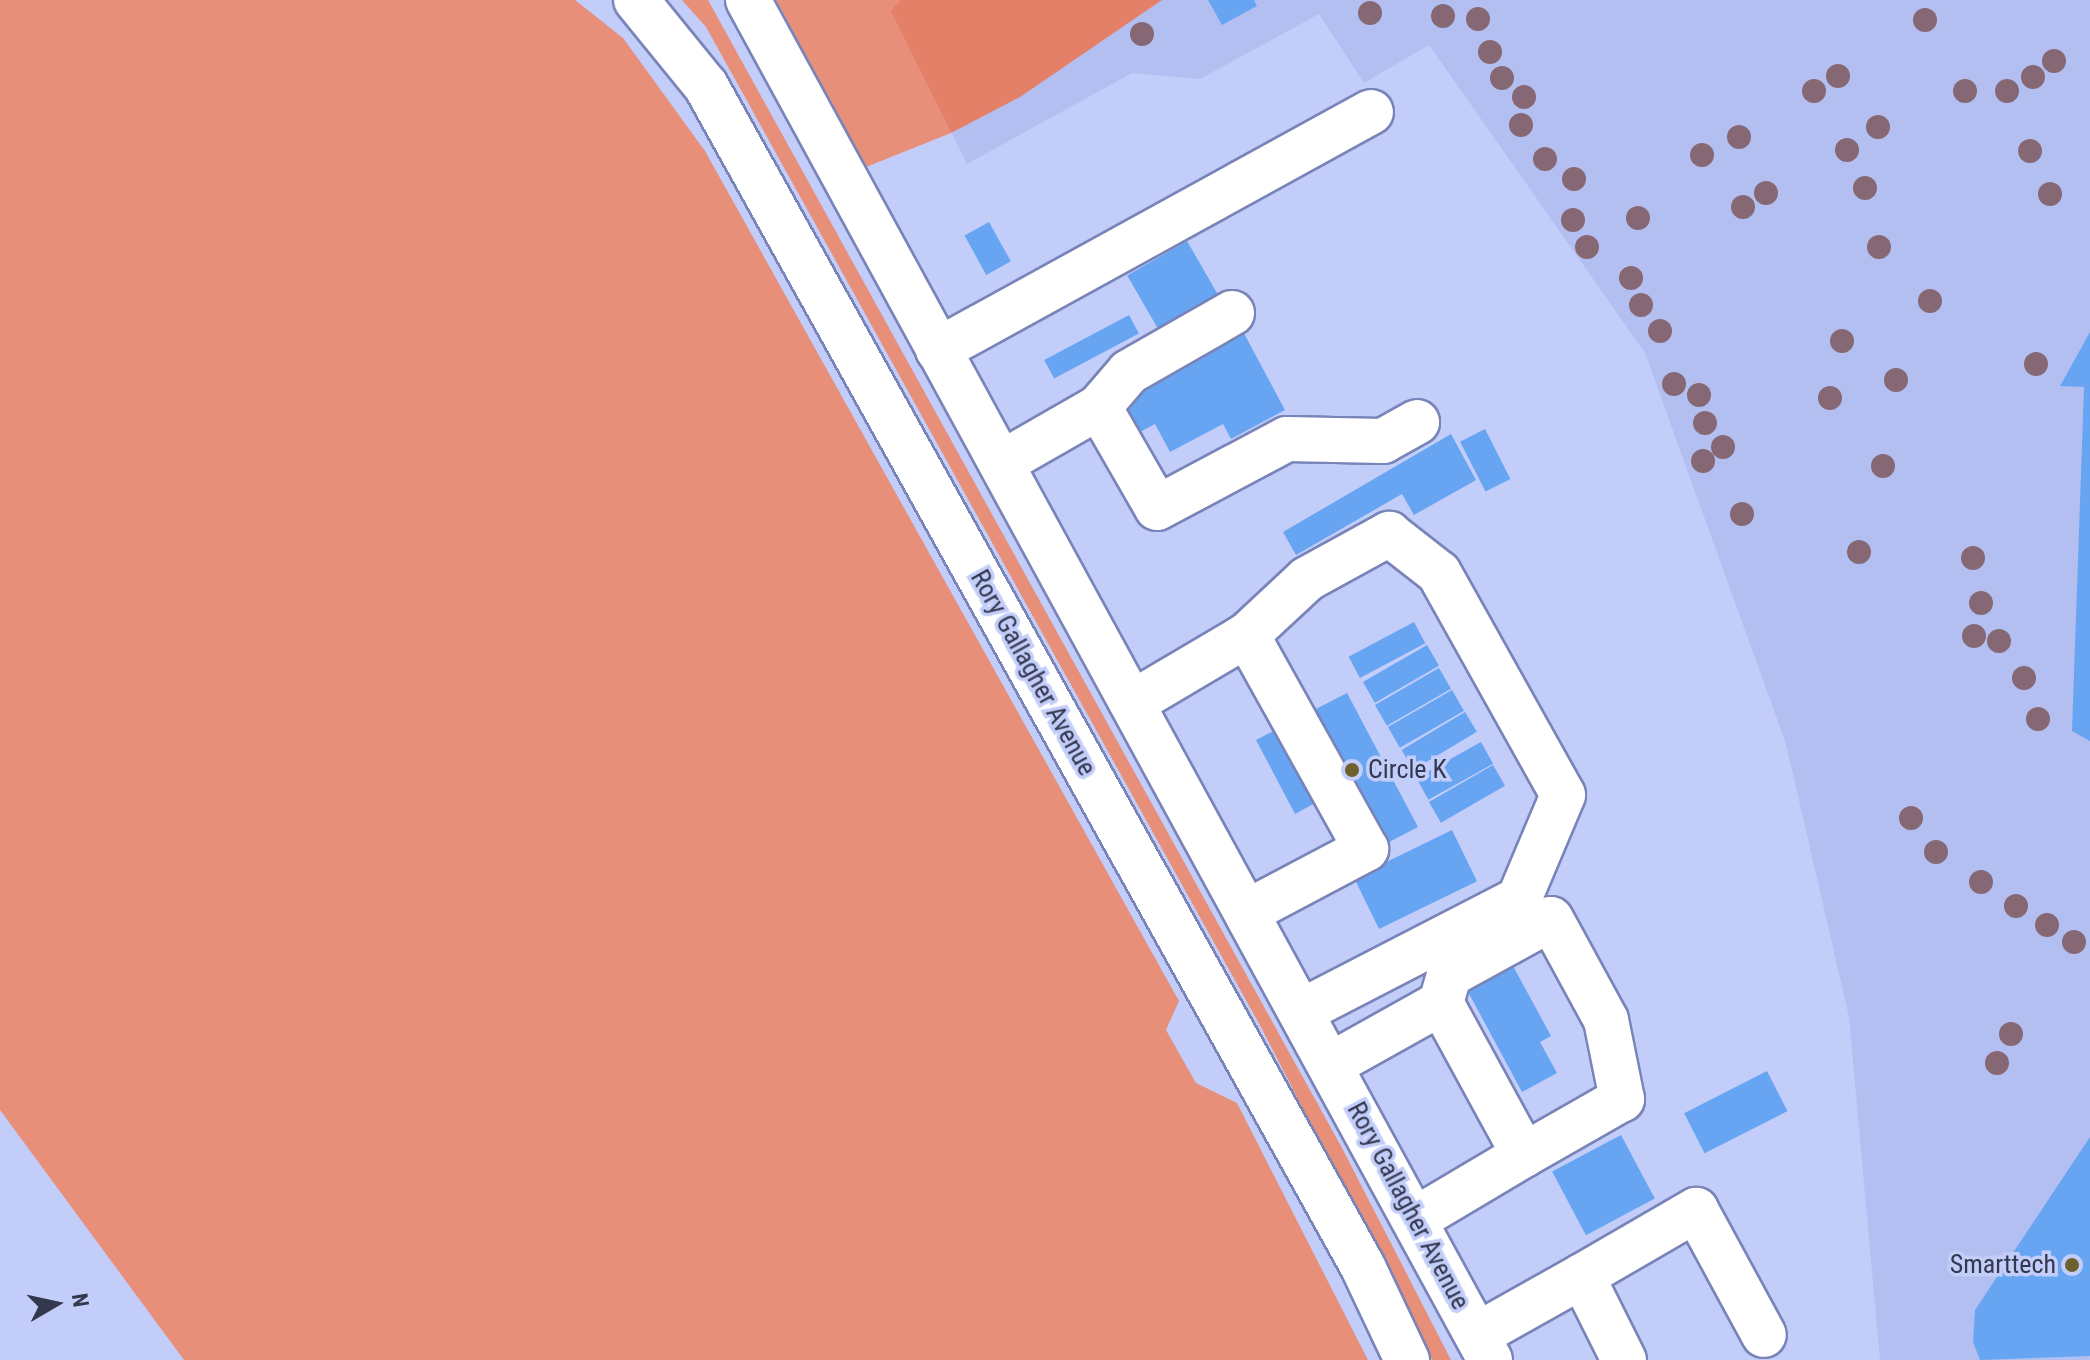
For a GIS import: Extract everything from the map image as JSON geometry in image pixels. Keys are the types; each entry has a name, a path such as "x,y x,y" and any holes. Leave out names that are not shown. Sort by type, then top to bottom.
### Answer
{"street":[{"name":"Rory Gallagher Avenue","path":"636,0 706,86 1355,1253 1407,1360"},
{"name":"Rory Gallagher Avenue","path":"748,0 1484,1347"},
{"path":"938,350 1371,112"},
{"path":"1003,462 1099,407 1129,372 1232,313"},
{"path":"1099,407 1157,508 1287,439 1383,441 1417,422"},
{"path":"1132,703 1247,635 1307,579 1389,534 1439,573 1563,795 1519,899 1302,1011"},
{"path":"1247,635 1366,849 1247,912"},
{"path":"1416,1219 1622,1099 1606,1020 1551,919 1449,975 1441,1003 1524,1155"},
{"path":"1332,1064 1441,1003"},
{"path":"1484,1347 1582,1276 1696,1210 1764,1335"},
{"path":"1582,1276 1624,1360"}],"shaded area":[{"path":"0,0 575,0 623,38 705,151 1179,1001 1166,1030 1196,1083 1237,1103 1368,1360 184,1360 0,1110"},
{"path":"682,0 708,0 1342,1148 1451,1360 1432,1360 1262,1029 706,27"},
{"path":"776,0 900,0 892,11 951,133 866,167"},
{"path":"886,0 2090,0 2090,1360 1880,1360 1849,1017 1786,744 1645,353 1429,45 1364,83 1319,14 1200,79 1132,73 967,164"},
{"path":"900,0 1162,0 1020,97 951,133 891,11"}],"building":[{"path":"1208,0 1254,0 1257,6 1222,25"},
{"path":"989,222 1011,261 986,275 965,236"},
{"path":"1187,241 1218,295 1158,329 1127,276"},
{"path":"1129,315 1139,334 1054,379 1044,360"},
{"path":"1239,324 1285,410 1231,439 1223,424 1170,452 1155,424 1140,432 1120,395"},
{"path":"2090,332 2090,741 2072,731 2084,387 2060,386"},
{"path":"1485,429 1510,479 1485,492 1460,442"},
{"path":"1451,434 1476,480 1414,515 1402,494 1296,555 1283,532"},
{"path":"1414,622 1425,643 1360,678 1349,657"},
{"path":"1427,645 1439,666 1375,703 1363,682"},
{"path":"1439,668 1451,689 1387,726 1375,705"},
{"path":"1452,690 1464,711 1400,748 1388,727"},
{"path":"1347,693 1418,827 1347,864 1315,803 1295,814 1256,740"},
{"path":"1465,712 1477,732 1413,770 1402,750"},
{"path":"1481,742 1493,764 1428,800 1416,778"},
{"path":"1493,765 1505,786 1441,823 1429,802"},
{"path":"1452,830 1477,881 1379,929 1354,878"},
{"path":"1513,966 1551,1036 1540,1042 1557,1073 1522,1092 1467,990"},
{"path":"1767,1071 1787,1111 1705,1153 1684,1113"},
{"path":"1621,1135 1655,1199 1586,1235 1552,1172"},
{"path":"2090,1137 2090,1356 1980,1360 1973,1342 1975,1310"}],"place":[{"name":"Circle K","path":"1352,770"},
{"name":"Smarttech","path":"2072,1265"}]}
